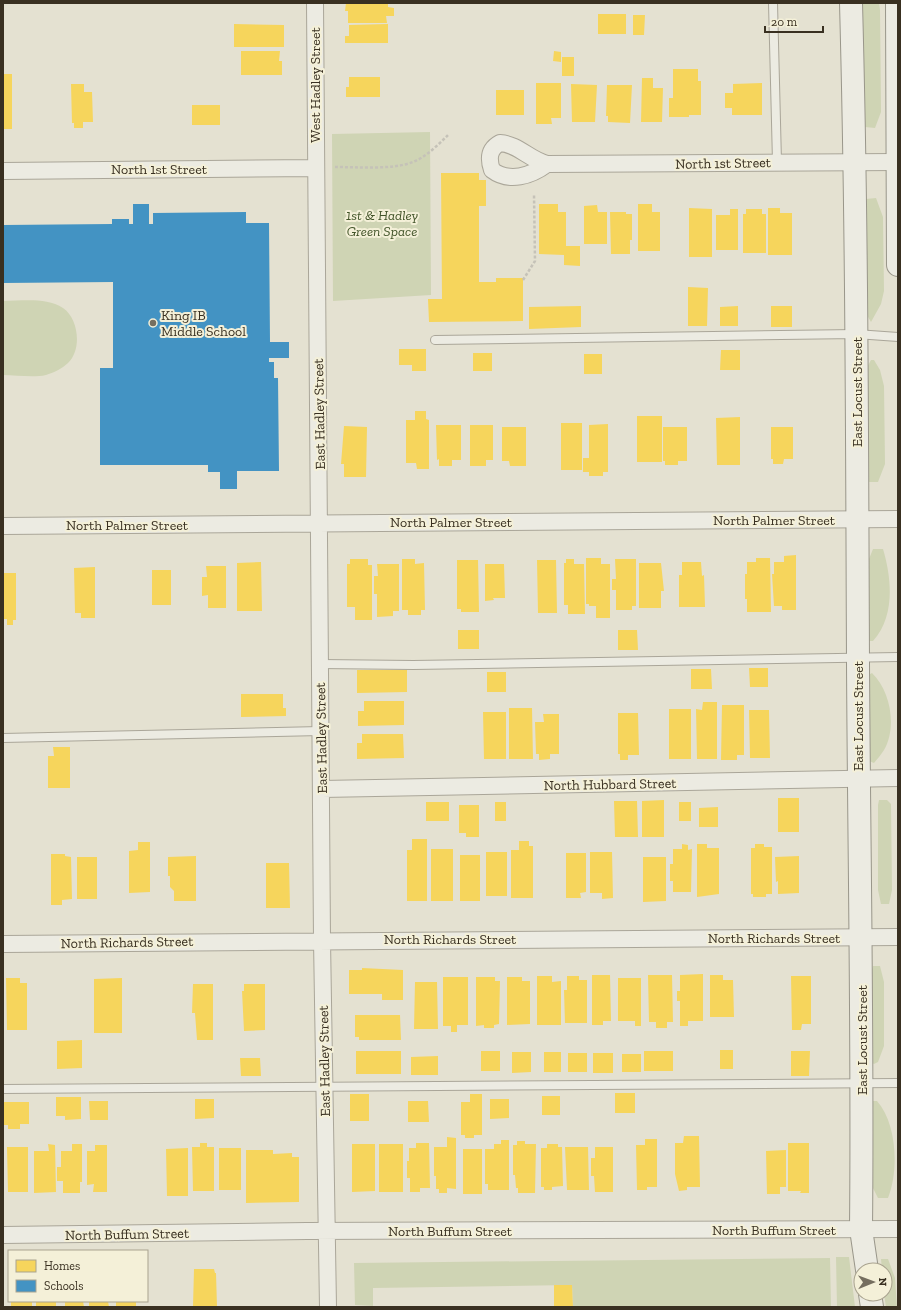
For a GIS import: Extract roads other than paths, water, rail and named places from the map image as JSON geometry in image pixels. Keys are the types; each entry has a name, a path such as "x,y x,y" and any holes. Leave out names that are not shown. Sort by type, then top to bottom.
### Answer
{"main road":[{"name":"East Locust Street","path":"851,3 855,161 859,778 862,938 861,1229 866,1262"},
{"path":"886,3 897,31"},
{"path":"896,3 898,265"}],"street":[{"name":"West Hadley Street","path":"315,3 316,168"},
{"name":"North 1st Street","path":"547,164 855,161 898,162"},
{"name":"North 1st Street","path":"3,171 316,168"},
{"name":"East Hadley Street","path":"316,168 320,523 322,940 328,1307"},
{"name":"North Palmer Street","path":"3,526 898,519"},
{"name":"North Hubbard Street","path":"322,789 898,778"},
{"name":"North Richards Street","path":"3,944 322,940 898,937"},
{"name":"North Buffum Street","path":"3,1235 327,1231 898,1229"}],"lane":[{"path":"773,3 777,162"},
{"path":"435,340 856,334 898,337"},
{"path":"320,664 429,665 898,657"},
{"path":"3,738 321,731"},
{"path":"3,1088 898,1083"}],"place":[{"name":"King IB Middle School","path":"153,323"}],"park label":[{"name":"1st & Hadley Green Space","path":"382,224"}]}
